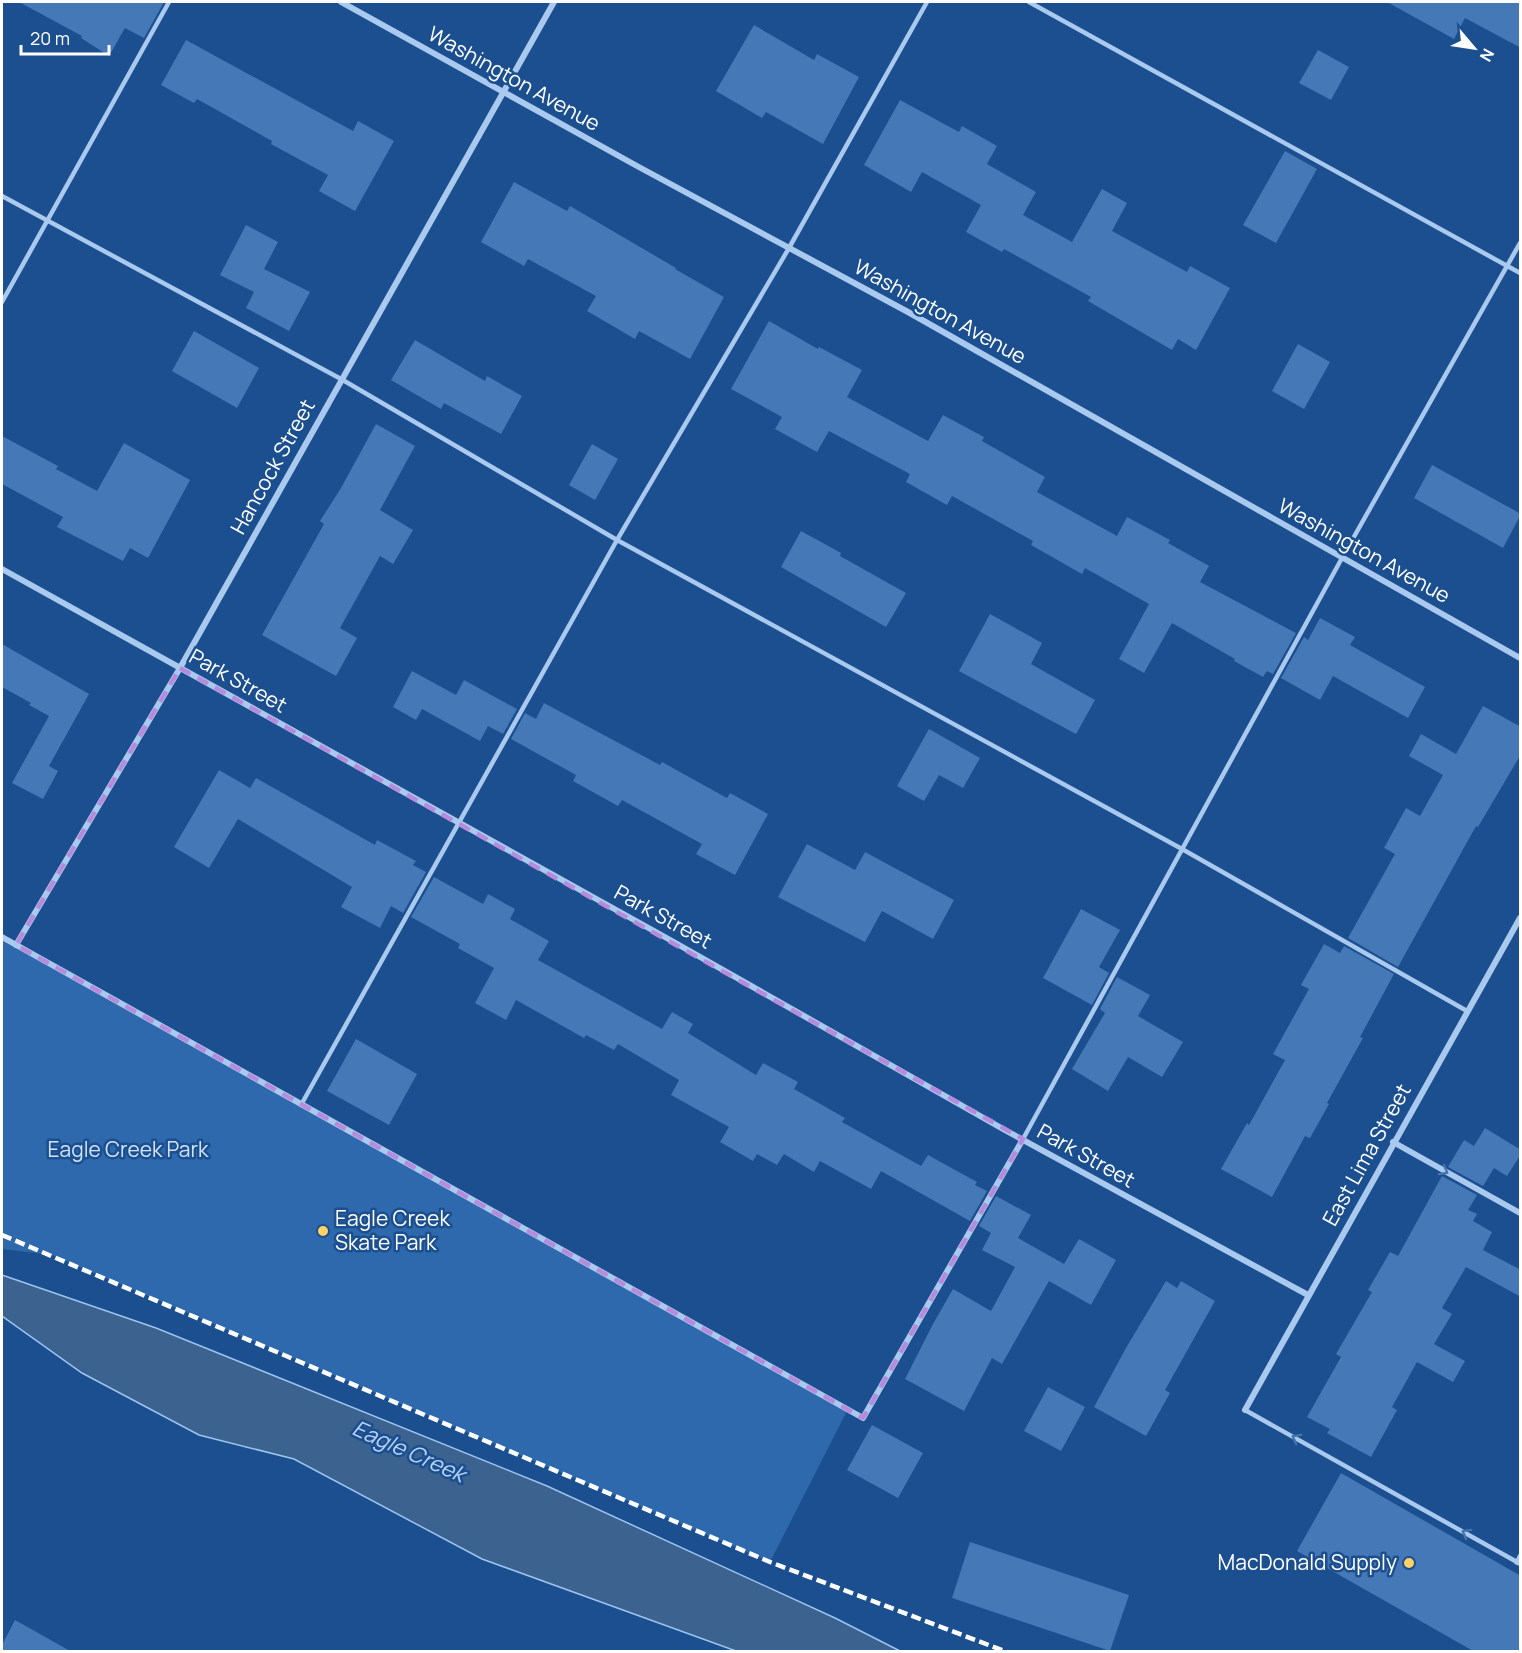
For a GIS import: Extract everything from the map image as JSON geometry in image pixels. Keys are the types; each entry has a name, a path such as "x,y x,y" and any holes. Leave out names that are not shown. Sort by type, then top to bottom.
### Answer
{"street":[{"name":"Washington Avenue","path":"341,2 918,318 1521,658"},
{"name":"Hancock Street","path":"16,945 180,668 554,2"},
{"name":"Park Street","path":"2,569 1023,1139 1308,1295"},
{"name":"East Lima Street","path":"1245,1410 1393,1142 1521,918"},
{"path":"2,937 863,1418 1023,1139"},
{"path":"1393,1142 1521,1213"}],"lane":[{"path":"2,302 169,2"},
{"path":"302,1105 617,540 789,248 927,2"},
{"path":"1029,2 1521,273"},
{"path":"2,196 46,222 341,379 617,540 1182,849 1467,1011"},
{"path":"1023,1139 1342,558 1521,243"},
{"path":"1245,1410 1519,1560"}],"highlighted area":[{"path":"180,668 1023,1139 863,1418 16,945"}],"green space":[{"name":"Eagle Creek Park","path":"2,934 848,1409 770,1562 52,1255 2,1249"}],"water":[{"name":"Eagle Creek","path":"2,1275 156,1328 547,1486 835,1618 900,1651 736,1651 482,1559 294,1459 199,1435 82,1373 2,1316"}],"building":[{"path":"19,2 164,2 144,38 125,28 109,56 81,38 82,36"},
{"path":"1387,2 1521,2 1521,48 1465,18 1454,39"},
{"path":"754,25 814,60 817,54 859,77 823,144 766,112 762,118 716,91"},
{"path":"186,40 353,131 358,121 394,141 355,211 319,191 328,175 197,99 194,103 161,85"},
{"path":"1318,50 1349,67 1331,100 1299,83"},
{"path":"900,100 959,132 962,126 997,146 987,164 1036,192 1023,215 1072,242 1102,189 1127,203 1112,231 1187,272 1190,266 1230,288 1196,350 1178,339 1172,350 1088,301 1091,297 1004,249 1002,252 966,232 981,205 922,172 911,192 864,165"},
{"path":"1285,151 1317,169 1276,243 1243,225"},
{"path":"514,182 567,211 570,206 724,297 690,359 639,331 635,339 587,311 596,296 528,259 524,266 481,242"},
{"path":"246,225 278,242 264,269 310,292 289,331 246,308 254,292 220,275"},
{"path":"769,321 818,349 819,347 862,370 847,397 928,441 943,415 984,437 982,441 1045,477 1037,492 1117,536 1127,517 1170,540 1168,543 1209,566 1200,582 1296,633 1273,674 1267,671 1263,677 1172,623 1144,673 1119,659 1149,604 1085,568 1082,574 1031,545 1033,541 952,496 947,505 906,482 910,474 829,431 817,452 775,429 782,417 731,389"},
{"path":"194,331 259,368 237,408 172,371"},
{"path":"415,340 485,381 487,376 522,396 501,434 444,403 441,409 391,380"},
{"path":"1298,344 1330,362 1304,409 1272,391"},
{"path":"376,424 415,446 380,510 413,530 393,564 380,556 340,628 357,638 336,676 262,635 324,524 320,521"},
{"path":"2,436 58,466 56,469 97,491 124,443 190,480 148,558 130,548 123,561 57,527 63,517 2,484"},
{"path":"592,444 618,459 595,500 569,485"},
{"path":"1432,465 1521,514 1503,548 1414,498"},
{"path":"801,531 906,593 886,627 781,567"},
{"path":"990,614 1042,643 1031,664 1095,700 1076,734 959,671"},
{"path":"1320,618 1355,637 1350,645 1425,687 1408,718 1333,676 1320,700 1281,678 1304,637 1308,640"},
{"path":"2,644 89,694 49,766 58,771 43,799 12,783 49,716 2,687"},
{"path":"412,671 456,695 464,680 517,709 503,734 488,726 480,741 422,709 416,720 393,707"},
{"path":"544,703 660,765 662,762 727,798 730,793 768,814 735,875 696,854 702,844 622,800 618,806 573,781 576,775 511,739 525,713 536,719"},
{"path":"1483,706 1521,727 1521,754 1478,827 1476,826 1398,967 1348,938 1395,854 1384,848 1406,808 1420,816 1443,775 1409,756 1421,734 1456,754"},
{"path":"929,729 980,758 963,788 939,775 924,801 897,786"},
{"path":"219,770 250,788 256,778 375,845 377,840 416,861 413,865 426,872 403,913 391,906 380,928 341,907 352,887 238,819 209,868 174,847"},
{"path":"807,844 855,870 865,852 954,900 933,939 882,911 865,942 778,897"},
{"path":"434,877 483,904 488,894 515,909 510,919 549,941 538,960 662,1029 672,1012 693,1024 688,1033 756,1075 763,1063 798,1082 794,1089 845,1118 842,1122 921,1166 928,1155 977,1182 975,1185 987,1191 970,1221 881,1171 871,1189 820,1161 814,1172 784,1154 777,1165 757,1154 753,1161 720,1142 729,1127 671,1095 679,1080 618,1044 614,1050 586,1035 584,1038 516,1000 506,1020 475,1003 494,968 458,948 460,944 411,917"},
{"path":"1081,909 1120,930 1099,967 1109,973 1092,1005 1043,978"},
{"path":"1324,944 1340,953 1344,946 1394,974 1360,1037 1363,1038 1327,1103 1329,1104 1310,1138 1305,1136 1272,1197 1221,1169 1247,1123 1249,1125 1285,1060 1273,1054 1309,989 1301,985"},
{"path":"1117,977 1150,995 1138,1016 1183,1042 1162,1077 1128,1057 1108,1091 1072,1069 1105,1013 1100,1009"},
{"path":"356,1039 417,1074 389,1125 327,1091"},
{"path":"1485,1128 1521,1150 1521,1154 1507,1176 1494,1168 1483,1186 1448,1167 1464,1140 1474,1146"},
{"path":"1442,1176 1477,1195 1468,1210 1477,1214 1473,1221 1492,1232 1483,1250 1521,1270 1521,1297 1466,1267 1442,1308 1452,1314 1434,1344 1465,1361 1453,1382 1417,1362 1392,1407 1397,1410 1371,1457 1327,1433 1330,1429 1307,1417 1341,1357 1336,1354 1372,1292 1368,1290 1390,1252 1398,1256"},
{"path":"996,1196 1031,1215 1018,1238 1064,1264 1079,1239 1116,1260 1091,1305 1049,1281 1002,1364 992,1358 964,1411 905,1379 953,1289 991,1311 1015,1267 982,1250 991,1233 979,1226"},
{"path":"1166,1281 1177,1288 1181,1281 1215,1301 1165,1390 1170,1393 1146,1436 1094,1407"},
{"path":"1048,1387 1085,1407 1061,1451 1024,1431"},
{"path":"872,1425 923,1453 898,1498 847,1470"},
{"name":"MacDonald Supply","path":"1341,1473 1521,1576 1521,1652 1475,1652 1297,1551"},
{"path":"970,1542 1129,1595 1110,1651 952,1598"},
{"path":"15,1620 72,1652 2,1652 2,1645"}],"railway":[{"path":"2,1235 770,1562 1007,1652"}],"place":[{"name":"Eagle Creek Skate Park","path":"323,1231"},
{"name":"MacDonald Supply","path":"1409,1563"}]}
